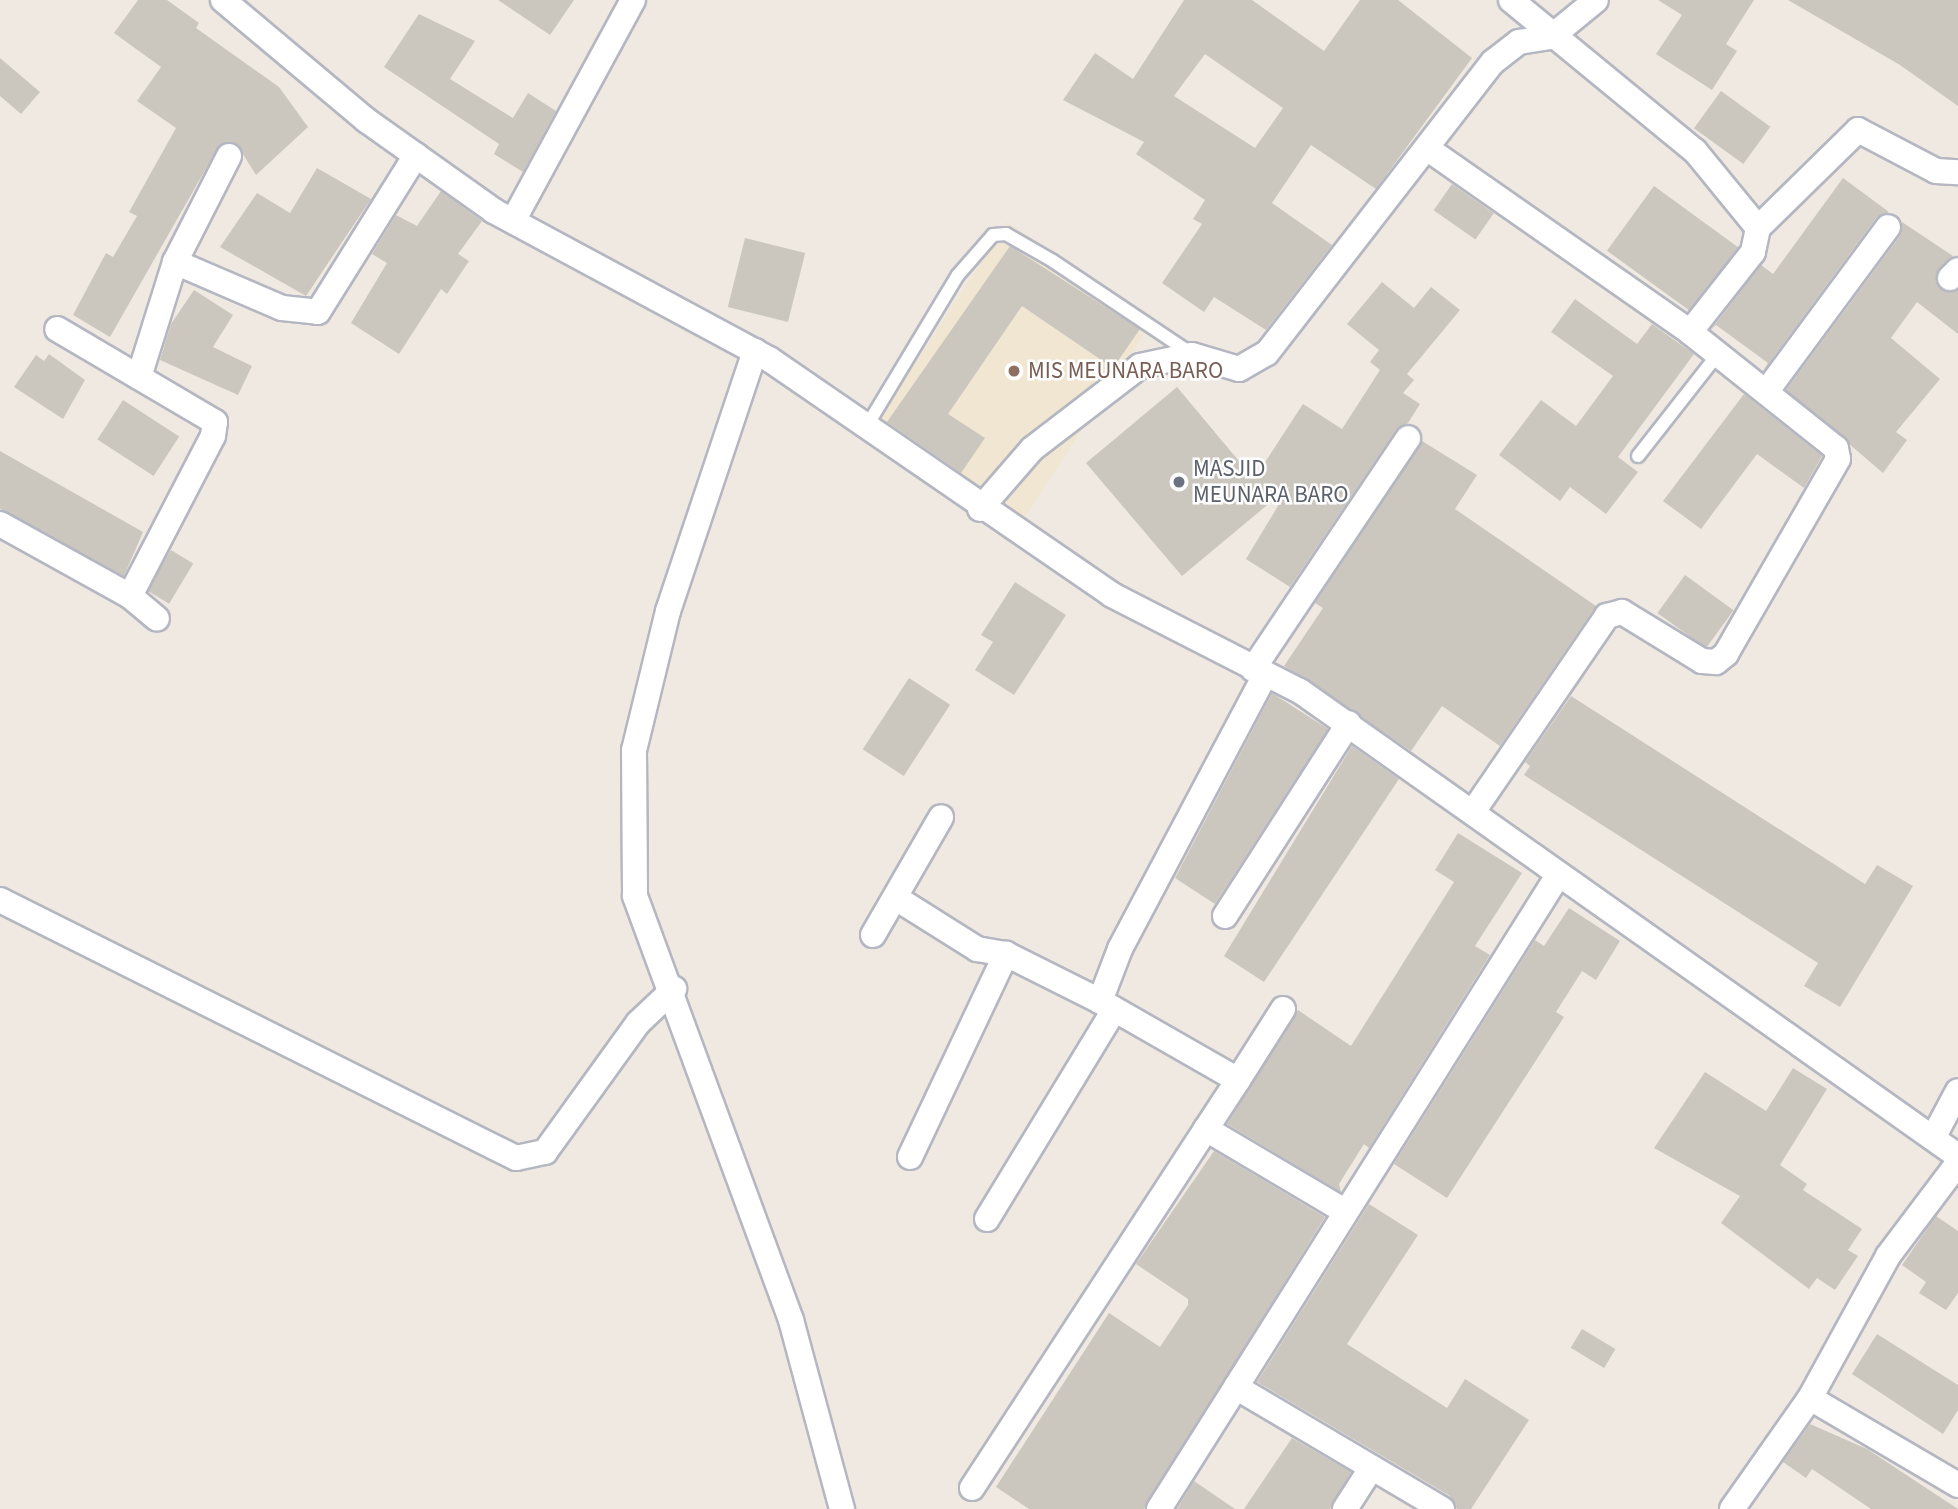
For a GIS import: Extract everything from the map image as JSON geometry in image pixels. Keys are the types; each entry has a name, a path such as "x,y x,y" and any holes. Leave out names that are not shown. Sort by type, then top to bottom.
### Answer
{"street":[{"path":"223,0 416,155 513,221 762,355 979,509 1112,595 1259,672 1349,723 1473,812 1557,877 1958,1156"},
{"path":"513,221 633,0"},
{"path":"1511,0 1551,37 1695,151 1758,228"},
{"path":"979,509 1032,449 1092,397 1140,366 1192,355 1239,369 1267,353 1493,62 1519,42 1551,37 1596,0"},
{"path":"1690,332 1753,252 1758,228 1788,205 1848,133 1858,130 1936,171 1958,172"},
{"path":"1428,149 1690,332 1836,447 1838,459 1726,654 1716,662 1702,661 1622,612 1607,616 1473,812"},
{"path":"175,261 282,308 318,312 416,155"},
{"path":"139,377 175,261 229,156"},
{"path":"1766,391 1888,227"},
{"path":"57,329 215,422 130,596"},
{"path":"762,355 668,611 634,750 635,896 674,989 791,1320 842,1509"},
{"path":"987,1219 1106,1006 1120,949 1259,672 1408,438"},
{"path":"0,524 130,596 156,619"},
{"path":"1225,916 1349,723"},
{"path":"873,935 941,817"},
{"path":"1160,1509 1343,1210 1557,877"},
{"path":"896,898 977,949 1006,954 1238,1080"},
{"path":"0,901 516,1158 545,1152 638,1023 674,989"},
{"path":"910,1157 1006,954"},
{"path":"972,1488 1283,1009"},
{"path":"1933,1138 1958,1091"},
{"path":"1206,1129 1343,1210"},
{"path":"1732,1509 1810,1398 1888,1256 1958,1163"},
{"path":"1236,1387 1370,1470 1442,1509"},
{"path":"1810,1398 1958,1485"},
{"path":"1345,1509 1370,1470"}],"lane":[{"path":"865,430 958,275 993,235 1006,234 1053,261 1192,355"},
{"path":"1638,456 1718,354"}],"shaded area":[{"name":"MIS MEUNARA BARO","path":"1007,222 1155,318 1023,520 876,424"}],"building":[{"path":"138,0 167,0 199,23 196,28 279,87 308,127 256,175 236,143 220,144 110,337 73,315 106,253 113,257 137,216 129,212 176,128 137,101 161,67 114,33"},
{"path":"498,0 574,0 550,35"},
{"path":"1184,0 1252,0 1324,51 1360,0 1398,0 1472,58 1376,189 1311,145 1272,203 1332,245 1266,330 1214,297 1204,312 1162,283 1202,224 1193,219 1205,200 1136,154 1144,142 1063,100 1095,53 1133,79","holes":["1205,54 1283,108 1255,148 1174,96"]},
{"path":"1658,0 1754,0 1726,44 1737,51 1712,90 1656,54 1682,15"},
{"path":"1788,0 1958,0 1958,106 1900,65"},
{"path":"419,14 475,41 450,79 513,118 528,93 556,111 523,172 494,154 499,144 384,67"},
{"path":"0,58 40,92 21,114 0,96"},
{"path":"1721,91 1770,127 1743,164 1694,128"},
{"path":"317,168 371,199 306,296 220,247 257,193 290,213"},
{"path":"1843,178 1889,212 1876,218 1763,371 1768,363 1716,325 1711,330 1761,265 1773,274"},
{"path":"1452,184 1494,213 1475,239 1434,210"},
{"path":"1654,186 1738,247 1691,312 1607,251"},
{"path":"441,191 482,221 458,254 469,261 447,294 441,289 399,354 351,323 387,263 372,254 396,215 417,226"},
{"path":"1902,222 1953,256 1936,281 1946,292 1958,290 1958,334 1917,302 1891,338 1940,379 1896,432 1907,440 1883,473 1786,390 1900,236"},
{"path":"745,238 805,253 788,322 728,307"},
{"path":"1010,246 1140,329 1113,368 1022,306 948,414 985,438 961,473 887,422"},
{"path":"1382,282 1414,308 1431,287 1460,310 1407,374 1414,380 1403,393 1420,404 1408,423 1396,430 1290,587 1246,559 1290,486 1182,576 1086,463 1177,387 1254,479 1303,404 1342,429 1380,370 1370,362 1379,350 1347,324"},
{"path":"194,290 233,315 213,347 252,366 238,395 160,360 171,324"},
{"path":"1575,299 1637,344 1652,324 1694,354 1618,457 1638,472 1606,514 1570,487 1560,501 1499,455 1541,400 1576,426 1613,376 1551,332"},
{"path":"49,354 85,380 63,419 14,387 36,355 44,361"},
{"path":"1744,394 1822,456 1804,488 1757,454 1701,529 1663,501"},
{"path":"123,400 179,436 154,476 97,439"},
{"path":"1422,441 1477,475 1455,509 1596,606 1500,746 1442,706 1411,751 1284,666 1323,608 1315,603"},
{"path":"0,451 143,532 124,576 0,509"},
{"path":"171,550 193,563 169,604 147,590"},
{"path":"1685,575 1734,610 1706,648 1657,613"},
{"path":"1015,582 1066,615 1014,695 975,670 993,642 981,635"},
{"path":"909,678 950,705 904,776 863,749"},
{"path":"1272,693 1328,729 1215,904 1175,878"},
{"path":"1571,696 1865,884 1877,865 1913,886 1840,1007 1804,986 1818,963 1524,775 1530,766 1525,762"},
{"path":"1352,746 1399,779 1264,982 1224,956"},
{"path":"1458,833 1522,873 1475,946 1490,955 1369,1148 1364,1144 1339,1184 1341,1192 1227,1124 1298,1010 1351,1046 1454,882 1435,870"},
{"path":"1569,908 1620,941 1596,980 1582,971 1556,1012 1564,1017 1447,1198 1394,1164 1535,940 1544,946"},
{"path":"1793,1068 1827,1089 1780,1165 1807,1184 1803,1190 1862,1229 1848,1250 1858,1256 1835,1290 1817,1278 1809,1289 1721,1223 1740,1196 1654,1148 1705,1072 1766,1111"},
{"path":"1214,1151 1325,1217 1144,1509 1029,1509 996,1487 1109,1313 1160,1347 1188,1305 1188,1299 1136,1264"},
{"path":"1369,1204 1418,1235 1347,1344 1447,1408 1465,1379 1529,1420 1471,1509 1457,1509 1450,1496 1257,1382"},
{"path":"1936,1216 1958,1231 1958,1293 1946,1310 1919,1293 1926,1282 1902,1265"},
{"path":"1582,1329 1615,1349 1604,1368 1571,1348"},
{"path":"1877,1334 1958,1385 1958,1410 1943,1434 1852,1374"},
{"path":"1810,1424 1867,1449 1958,1509 1871,1509 1812,1469 1806,1478 1783,1462"},
{"path":"1292,1438 1351,1472 1330,1509 1244,1509"},
{"path":"1194,1481 1235,1509 1177,1509"}],"place":[{"name":"MIS MEUNARA BARO","path":"1014,371"},
{"name":"MASJID MEUNARA BARO","path":"1179,482"}]}
